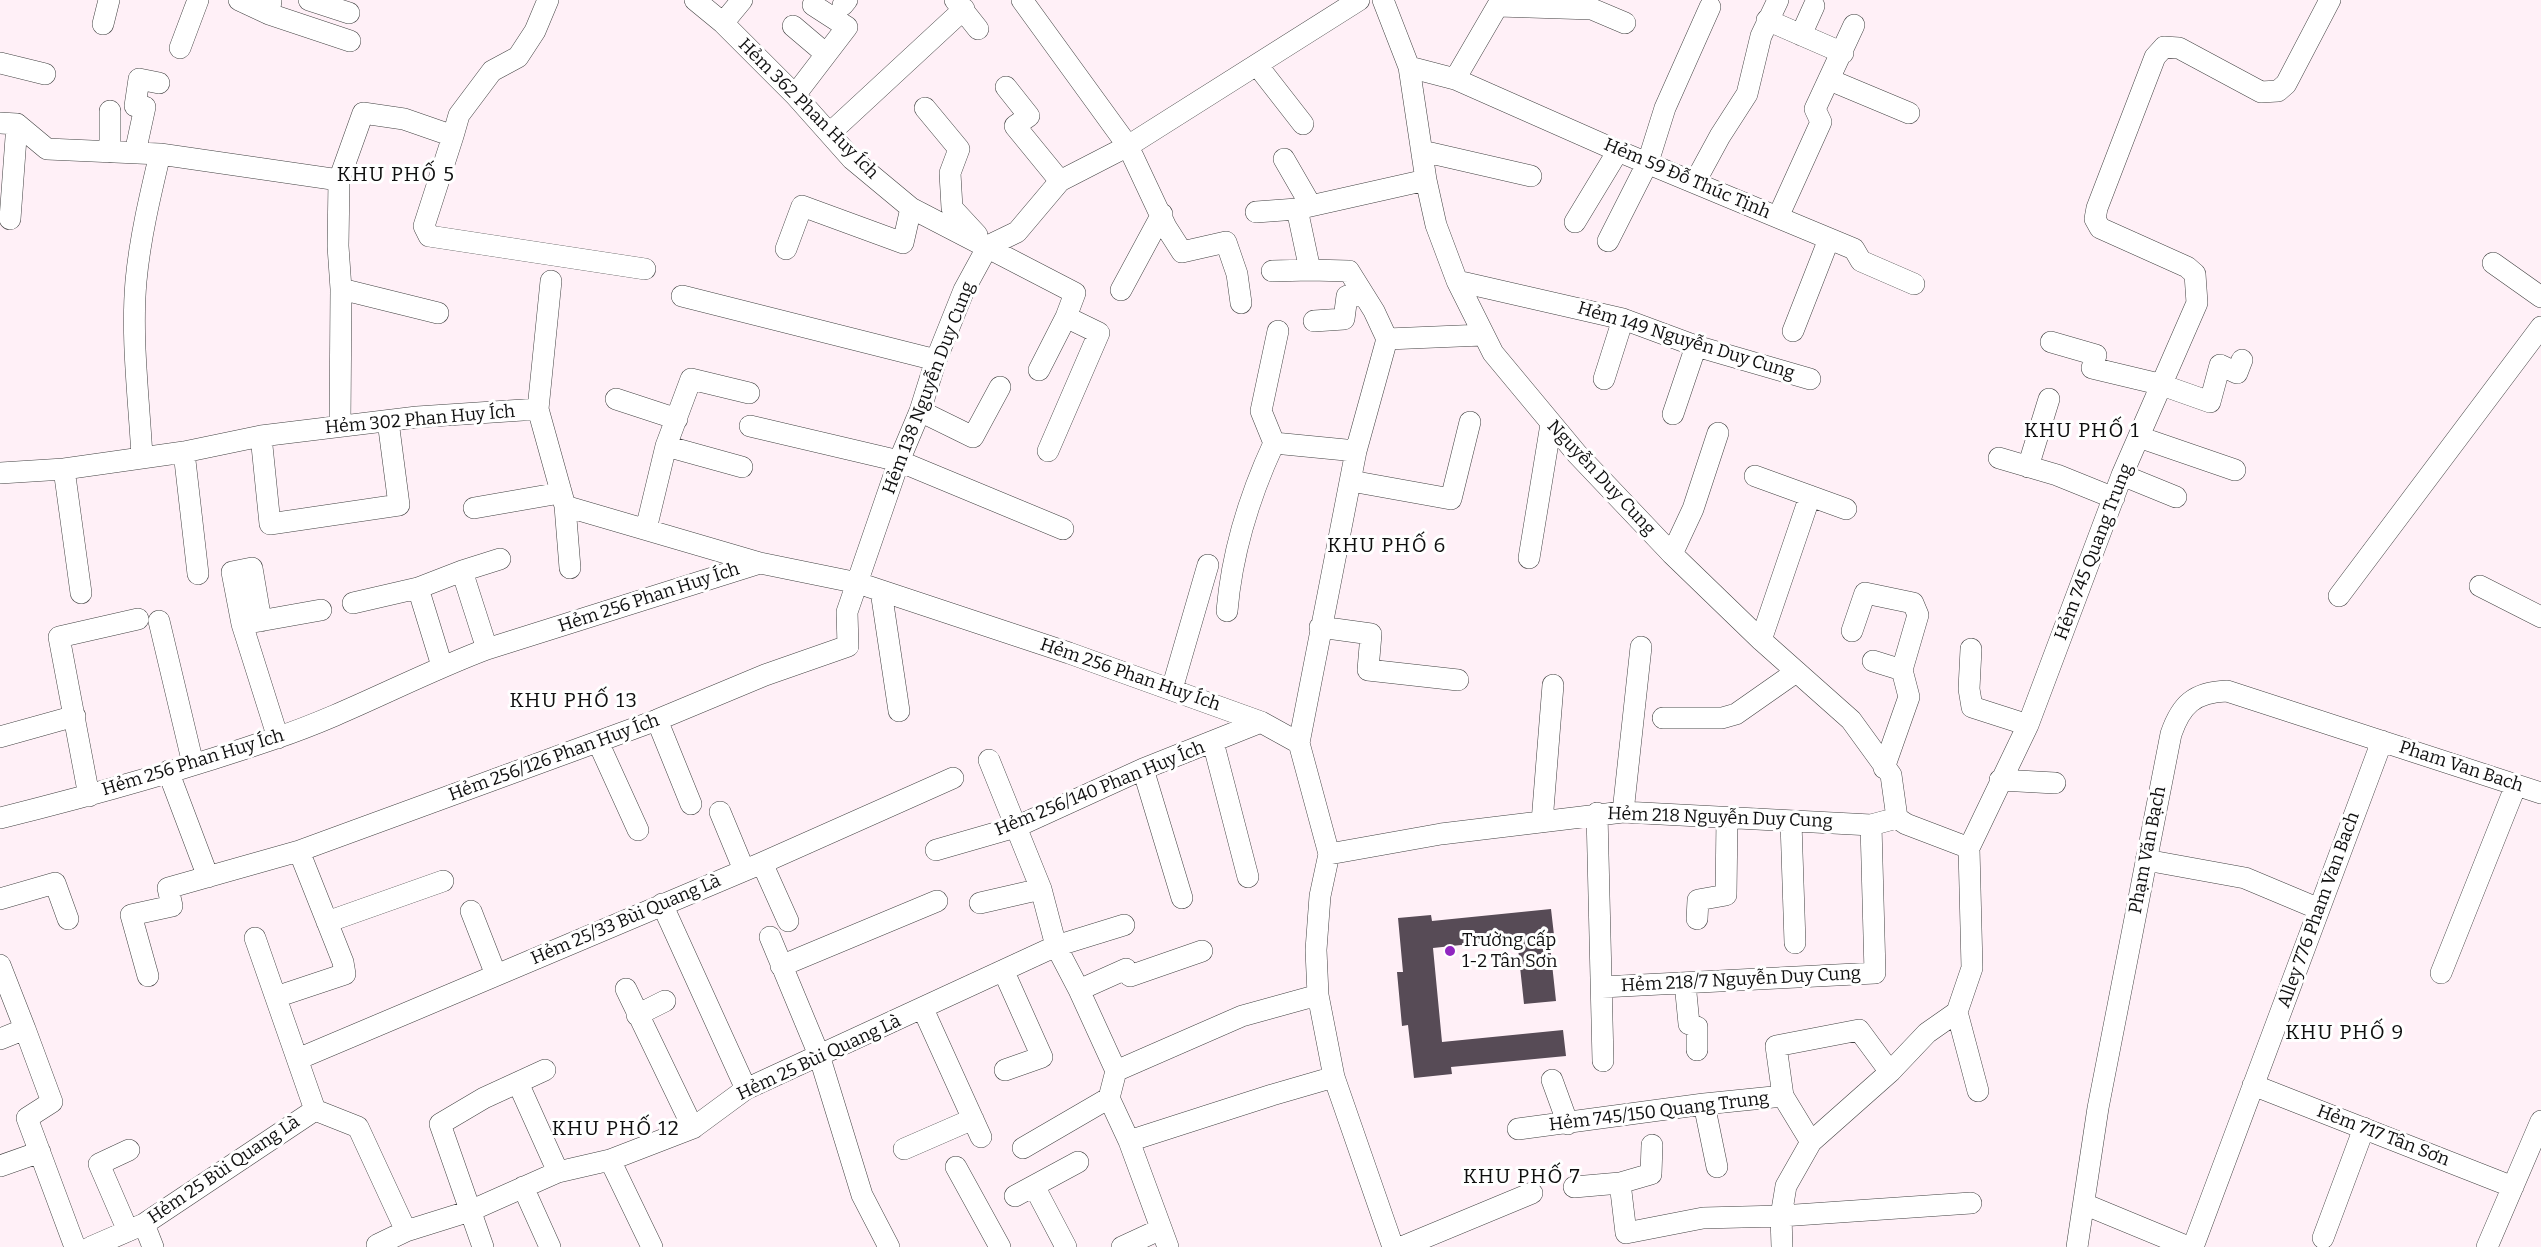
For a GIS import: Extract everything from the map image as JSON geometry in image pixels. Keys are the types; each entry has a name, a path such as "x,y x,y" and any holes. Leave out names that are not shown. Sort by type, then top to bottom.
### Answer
{"street":[{"path":"103,24 109,0"},
{"path":"180,48 198,0"},
{"path":"239,0 270,7 350,41"},
{"path":"309,0 349,13"},
{"path":"548,0 535,31 518,57 492,71 459,115 424,226 429,236 645,269"},
{"name":"Hẻm 362 Phan Huy Ích","path":"695,0 723,23 795,94 852,159 911,208 1075,293 1066,317"},
{"path":"723,23 742,0"},
{"path":"1022,0 1128,146 1162,214 1166,227 1182,252 1226,242 1237,274 1241,303"},
{"path":"925,108 959,149 950,173 952,208 988,246 1017,232 1060,181 1128,146 1359,0"},
{"name":"Nguyễn Duy Cung","path":"1383,0 1409,67 1426,180 1436,225 1457,281 1483,335 1501,365 1577,454 1672,554 1761,640 1851,720 1890,775 1897,818"},
{"path":"1695,182 1746,94 1761,36 1778,0"},
{"name":"Hẻm 745 Quang Trung","path":"1957,1012 1972,968 1969,848 2028,725 2122,475 2159,384 2197,303 2195,274 2187,267 2100,228 2095,219 2097,208 2155,57 2164,47 2179,48 2261,92 2278,91 2286,84 2330,0"},
{"path":"1455,79 1500,3 1592,9 1625,23"},
{"path":"830,133 959,4 978,29"},
{"path":"795,94 847,27 813,5"},
{"path":"1802,35 1814,6"},
{"path":"1608,241 1648,162 1665,108 1710,7"},
{"path":"1767,20 1842,53"},
{"path":"1778,217 1821,122 1815,109 1854,25"},
{"path":"793,26 826,54"},
{"path":"0,63 45,74"},
{"path":"1257,65 1303,124"},
{"name":"Hẻm 59 Đỗ Thúc Tịnh","path":"1409,67 1455,79 1618,151 1854,249 1861,261 1914,284"},
{"path":"135,153 145,107 135,106 139,79 159,83"},
{"path":"1830,80 1910,113"},
{"path":"1006,87 1029,116 1015,126 1060,181"},
{"path":"110,111 110,152"},
{"path":"340,426 339,180 363,113 404,118 453,136"},
{"path":"8,123 47,149 160,154 339,180"},
{"path":"8,123 10,219"},
{"path":"1422,151 1531,176"},
{"path":"1575,222 1618,151"},
{"path":"142,457 135,350 136,282 145,219 160,154"},
{"path":"1284,159 1304,207 1310,270"},
{"path":"1256,212 1304,207 1426,180"},
{"path":"786,249 802,206 903,243 911,208"},
{"path":"1121,290 1162,214"},
{"path":"1793,331 1829,239"},
{"name":"Hẻm 138 Nguyễn Duy Cung","path":"858,583 936,360 964,290 988,246"},
{"path":"2493,263 2541,297"},
{"path":"1272,271 1348,271 1374,310 1387,339 1356,451 1320,627 1311,692 1299,743 1329,854 1320,896 1316,950 1318,996 1334,1077 1393,1247"},
{"path":"538,409 551,281"},
{"name":"Hẻm 149 Nguyễn Duy Cung","path":"1457,281 1623,319 1696,346 1810,379"},
{"path":"341,290 438,313"},
{"path":"682,296 936,360"},
{"path":"1314,321 1344,319 1347,296 1363,296"},
{"path":"1039,370 1066,317 1099,333 1048,451"},
{"path":"1604,379 1623,319"},
{"path":"2339,596 2541,327"},
{"path":"1227,611 1233,559 1256,482 1274,443 1261,411 1278,331"},
{"path":"1387,339 1483,335"},
{"path":"2051,342 2096,355 2092,368 2159,384 2210,402 2220,365 2237,373 2242,360"},
{"path":"1673,414 1696,346"},
{"path":"646,529 666,446 691,379 749,393"},
{"path":"920,411 973,437 1000,387"},
{"path":"616,399 676,419"},
{"path":"2028,467 2049,399"},
{"name":"Hẻm 302 Phan Huy Ích","path":"0,473 64,469 184,452 261,436 340,426 538,409 562,499 570,568"},
{"path":"261,436 270,524 399,505 388,421"},
{"path":"1351,482 1451,499 1470,422"},
{"path":"1529,558 1551,424"},
{"path":"750,426 899,461 1063,529"},
{"path":"1672,554 1694,509 1718,433"},
{"path":"2139,437 2235,470"},
{"path":"1274,443 1356,451"},
{"path":"666,446 742,467"},
{"path":"184,452 198,574"},
{"path":"1999,458 2057,475 2114,498"},
{"path":"64,469 81,593"},
{"path":"2122,475 2176,497"},
{"path":"1755,476 1846,509"},
{"path":"1761,640 1810,496"},
{"path":"474,508 562,499 646,529 760,563"},
{"path":"353,603 418,588 500,559"},
{"name":"Hẻm 256 Phan Huy Ích","path":"0,818 89,796 278,738 342,712 442,666 760,563 858,583 1172,689 1261,722 1299,743"},
{"path":"1172,689 1208,566"},
{"path":"462,571 487,650"},
{"name":"Hẻm 256/126 Phan Huy Ích","path":"148,976 131,915 172,906 168,888 299,851 657,720 765,675 848,646 847,612 858,583"},
{"path":"2481,586 2541,617"},
{"path":"418,588 442,666"},
{"path":"880,591 900,711"},
{"path":"1852,631 1865,593 1913,603 1918,615 1902,670 1909,697 1884,768"},
{"path":"278,738 252,622 321,610"},
{"path":"89,796 59,637 149,620 193,764"},
{"path":"1320,627 1371,633 1368,670 1458,680"},
{"path":"1623,812 1641,647"},
{"path":"1971,649 1969,689 1972,707 2028,725"},
{"path":"1873,661 1902,670"},
{"path":"1664,718 1722,718 1736,714 1796,672"},
{"path":"1542,822 1553,685"},
{"name":"Phạm Văn Bạch","path":"2084,1204 2098,1108 2171,734 2177,715 2184,706 2202,694 2227,691 2382,741"},
{"path":"0,737 75,716"},
{"path":"657,720 691,804"},
{"name":"Hẻm 256/140 Phan Huy Ích","path":"936,850 1016,827 1143,769 1261,722"},
{"name":"Pham Van Bach","path":"2382,741 2541,793"},
{"name":"Alley 776 Pham Van Bach","path":"2193,1247 2382,741"},
{"path":"598,742 638,830"},
{"path":"1213,742 1248,877"},
{"path":"989,760 1041,889 1056,946 1080,990 1116,1071 1110,1098 1129,1141 1165,1238 1122,1247"},
{"path":"1143,769 1182,898"},
{"path":"168,771 207,877"},
{"name":"Hẻm 25/33 Bùi Quang Là","path":"297,1059 753,866 952,778"},
{"path":"2000,780 2055,783"},
{"path":"2441,973 2516,785"},
{"path":"720,812 788,921"},
{"name":"Hẻm 218 Nguyễn Duy Cung","path":"1329,854 1441,834 1598,813 1623,812 1871,825 1897,818"},
{"path":"1598,813 1604,1061"},
{"path":"1697,919 1698,900 1726,895 1727,818"},
{"path":"1897,818 1906,824 1969,848"},
{"path":"1791,822 1796,943"},
{"name":"Hẻm 218/7 Nguyễn Duy Cung","path":"1602,987 1875,973 1871,825"},
{"path":"276,997 345,974 343,962 299,851"},
{"path":"2146,860 2245,878 2319,909"},
{"path":"327,922 443,881"},
{"path":"0,899 55,883 68,919"},
{"path":"980,903 1041,889"},
{"path":"781,966 937,901"},
{"path":"662,904 746,1089"},
{"path":"471,911 496,975"},
{"name":"Hẻm 25 Bùi Quang Là","path":"91,1247 136,1228 315,1110 358,1127 406,1231 470,1211 558,1172 610,1160 693,1128 746,1089 1004,972 1056,946 1124,925"},
{"path":"770,937 819,1055 862,1196 889,1247"},
{"path":"255,938 315,1110"},
{"path":"1080,990 1126,969 1130,976 1202,951"},
{"path":"0,964 52,1102 27,1118 75,1247"},
{"path":"1004,972 1042,1057 1005,1070"},
{"path":"1685,983 1689,1024 1697,1027 1697,1050"},
{"path":"626,989 693,1128"},
{"path":"1116,1071 1242,1016 1318,996"},
{"path":"637,1015 665,1001"},
{"path":"904,1149 977,1128 923,1009"},
{"path":"1782,1247 1781,1216 1786,1186 1811,1142 1890,1072 1927,1034 1957,1012 1978,1091"},
{"path":"0,1039 25,1029"},
{"path":"1783,1096 1776,1046 1859,1030 1890,1072"},
{"path":"483,1247 439,1126 442,1122 484,1098 545,1070"},
{"path":"1129,1141 1334,1077"},
{"path":"1552,1080 1568,1124"},
{"path":"518,1083 558,1172"},
{"name":"Hẻm 717 Tân Sơn","path":"2253,1085 2513,1187"},
{"name":"Hẻm 745/150 Quang Trung","path":"1518,1129 1704,1104 1783,1096 1811,1142"},
{"path":"1023,1148 1110,1098"},
{"path":"1704,1104 1716,1167"},
{"path":"2487,1247 2541,1121"},
{"path":"2323,1238 2364,1128"},
{"path":"1574,1187 1620,1183 1651,1174 1652,1145"},
{"path":"129,1150 99,1164 136,1228 153,1247"},
{"path":"0,1166 40,1152"},
{"path":"610,1160 652,1247"},
{"path":"1015,1196 1078,1162"},
{"path":"956,1167 1000,1247"},
{"path":"1620,1183 1628,1240 1703,1218 1781,1216 1971,1203"},
{"path":"523,1186 550,1247"},
{"path":"1034,1186 1066,1247"},
{"path":"1402,1247 1532,1193"},
{"path":"2077,1247 2084,1204 2188,1247"},
{"path":"376,1246 406,1231"}],"building":[{"path":"1551,909 1554,935 1549,936 1556,1001 1524,1004 1517,939 1433,948 1442,1042 1563,1030 1566,1056 1451,1067 1452,1074 1414,1078 1408,1025 1402,1026 1397,972 1403,972 1398,918 1431,915 1432,921"}],"place":[{"name":"Trường cấp 1-2 Tân Sơn","path":"1450,951"}],"district":[{"name":"KHU PHỐ 5","path":"396,175"},
{"name":"KHU PHỐ 1","path":"2082,431"},
{"name":"KHU PHỐ 6","path":"1387,546"},
{"name":"KHU PHỐ 13","path":"574,701"},
{"name":"KHU PHỐ 9","path":"2345,1033"},
{"name":"KHU PHỐ 12","path":"616,1129"},
{"name":"KHU PHỐ 7","path":"1522,1177"}]}
